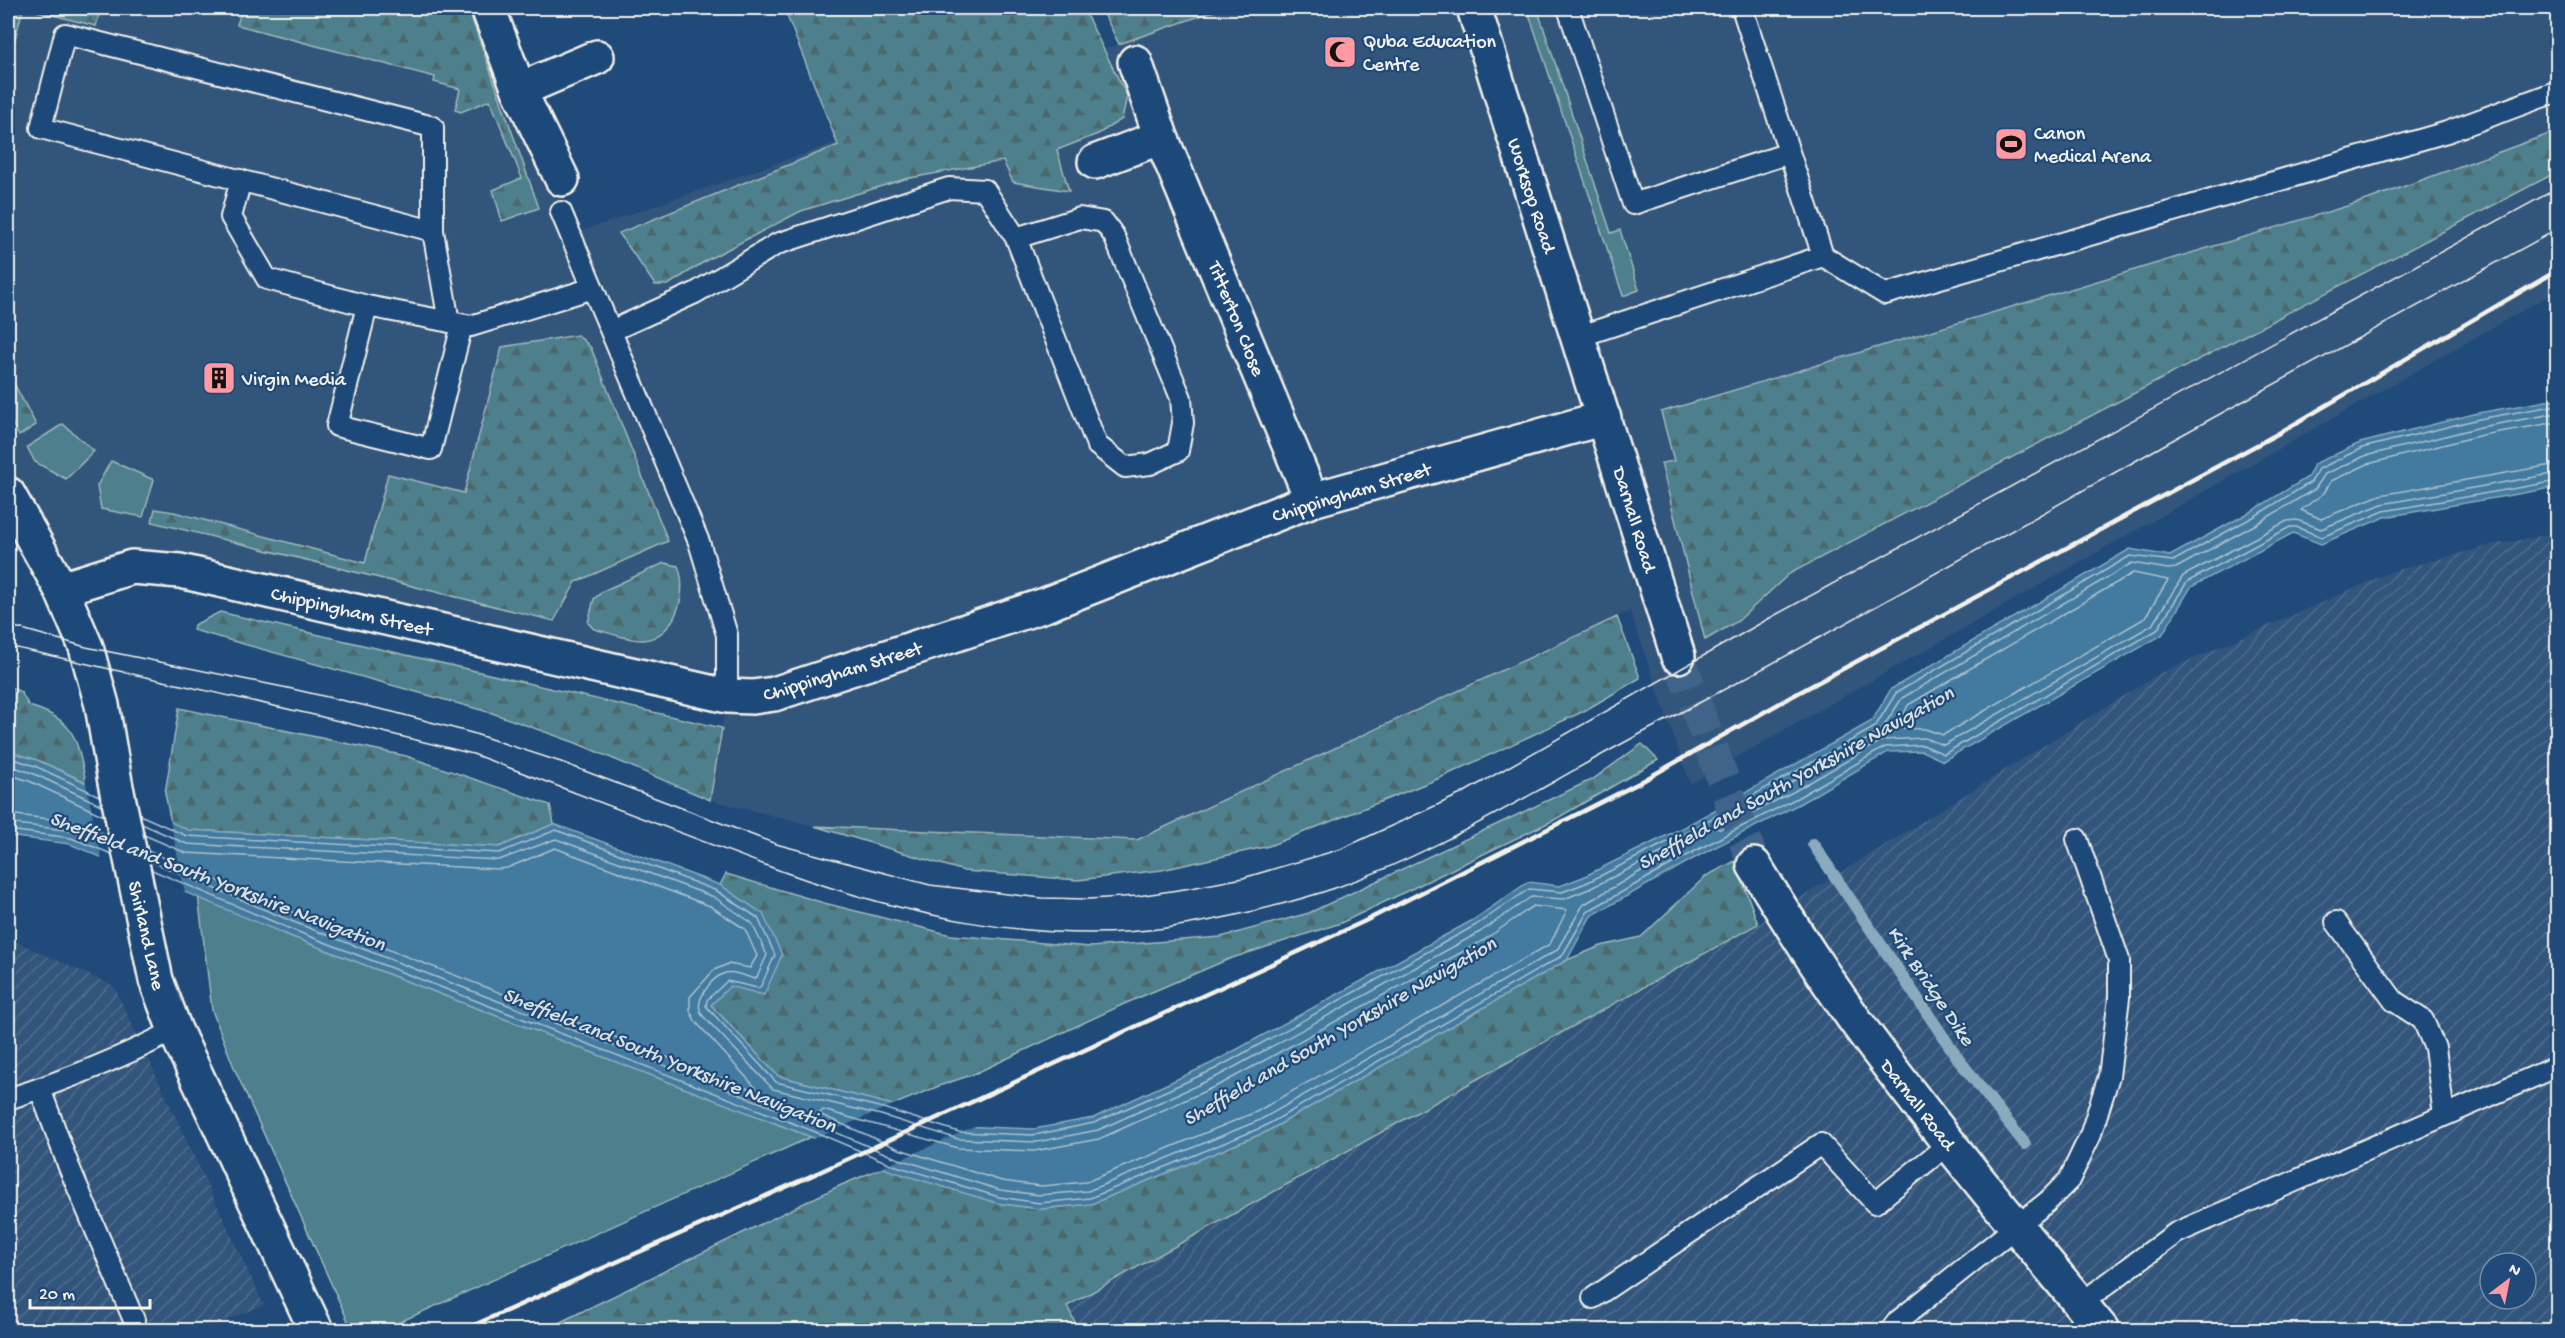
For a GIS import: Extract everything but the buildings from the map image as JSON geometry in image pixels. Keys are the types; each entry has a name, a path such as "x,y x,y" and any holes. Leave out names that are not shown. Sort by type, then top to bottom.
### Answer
{"street":[{"path":"488,8 519,90 562,179"},
{"name":"Worksop Road","path":"1474,8 1592,383"},
{"path":"519,90 597,57"},
{"name":"Titterton Close","path":"1135,62 1161,137 1312,500"},
{"path":"1095,162 1161,137"},
{"name":"Darnall Road","path":"1592,383 1678,656"},
{"name":"Chippingham Street","path":"61,589 132,567 180,571 727,696 753,697 774,694 1045,604 1312,500 1604,418"},
{"name":"Shirland Lane","path":"8,494 61,589 92,666 102,705 115,782 156,980 175,1030 260,1215 311,1318"},
{"name":"Darnall Road","path":"1754,865 1819,969 1879,1054 2017,1228 2102,1330"}],"lane":[{"path":"1568,8 1633,204 1789,153"},
{"path":"1742,8 1823,256 1885,294 2447,132 2558,91"},
{"path":"367,306 337,426 430,449 455,323 433,231 434,127 65,34 41,128 433,231"},
{"path":"241,180 231,217 267,279 367,306 471,326 593,288"},
{"path":"611,331 695,293 777,244 949,188 985,190 1016,238 1097,445 1125,467 1150,464 1178,450 1183,423 1180,398 1114,236 1104,222 1080,218 1016,238"},
{"path":"561,212 699,542 727,635 727,696"},
{"path":"1578,337 1823,256"},
{"path":"1891,1330 1898,1322 2017,1228 2069,1179 2090,1136 2109,1076 2119,998 2119,960 2077,839"},
{"path":"2336,922 2394,1001 2423,1020 2435,1048 2444,1115"},
{"path":"8,1099 127,1055 175,1030"},
{"path":"2080,1304 2176,1233 2558,1066"},
{"path":"40,1089 69,1167 134,1320"},
{"path":"1593,1298 1821,1144 1875,1203 1950,1143"}],"shaded area":[{"path":"8,8 476,8 573,234 1223,8 2557,8 2557,291 1690,784 1630,611 1331,758 1137,840 814,826 710,800 727,696 180,571 61,589 8,494"},
{"path":"2557,533 2557,1330 1022,1330 1758,924 2160,673 2393,571 2491,545"},
{"path":"8,938 114,986 264,1305 202,1330 8,1330"}],"green space":[{"path":"8,8 23,8 8,66"},
{"path":"25,8 101,8 96,26"},
{"path":"242,8 468,8 539,208 502,221 493,190 522,178 490,100 461,112 455,110 460,89 434,82 435,77 237,25"},
{"path":"784,8 1083,8 1127,96 1122,119 1098,134 1057,150 1069,191 1013,182 1003,161 905,179 801,211 707,260 668,285 655,285 619,233 838,145"},
{"path":"1101,8 1223,8 1119,44"},
{"path":"1527,8 1537,8 1611,233 1620,230 1639,290 1623,296"},
{"path":"2557,131 2557,172 1789,574 1738,621 1705,640 1661,463 1674,461 1661,412 2364,201"},
{"path":"578,335 591,348 668,541 576,582 554,621 152,522 155,509 174,512 365,563 388,474 464,493 502,347"},
{"path":"8,372 36,425 19,436 8,416"},
{"path":"63,424 94,451 66,479 35,462 27,447"},
{"path":"111,461 154,480 143,517 101,509 97,486"},
{"path":"664,563 678,566 682,588 677,612 664,631 654,637 638,640 594,629 588,623 594,599 603,591"},
{"path":"220,612 722,728 710,800 576,743 492,713 193,630 194,625"},
{"path":"1617,617 1640,678 1584,711 1440,778 1269,846 1162,870 1078,880 964,871 814,826 1137,840"},
{"path":"8,686 21,692 29,706 57,718 72,733 80,754 86,782 37,760 8,751"},
{"path":"179,708 406,756 550,805 554,824 499,847 188,830 171,823 165,793"},
{"path":"1642,744 1658,760 1554,820 1341,923 1229,959 1124,1004 974,1074 893,1105 778,1076 711,1005 729,986 763,914 720,885 726,874 824,903 951,935 1090,947 1221,937 1309,913 1593,779"},
{"path":"1735,861 1758,924 1067,1306 1079,1330 544,1330 839,1186 884,1167 997,1203 1040,1209 1091,1204 1266,1132 1567,960 1601,946 1641,937 1706,876"},
{"path":"198,895 290,936 811,1137 382,1330 352,1330 235,1070 212,1010"}],"water":[{"name":"Sheffield and South Yorkshire Navigation","path":"2557,399 2557,487 2385,517 2321,544 2293,533 2191,587 2162,635 1943,761 1922,751 1888,752 1799,804 1700,855 1591,916 1567,960 1266,1132 1091,1204 1040,1209 997,1203 891,1171 811,1137 290,936 70,844 8,836 8,751 37,760 188,830 499,847 554,824 720,885 763,914 782,955 764,995 730,986 711,1005 778,1076 885,1103 960,1126 1034,1129 1093,1118 1212,1063 1473,920 1528,882 1560,886 1688,825 1872,721 1891,689 2130,549 2170,556 2308,477 2314,464 2360,443 2478,413"}],"pier":[{"path":"85,779 170,819 185,893 102,860"},
{"path":"897,1103 960,1123 980,1124 879,1169 811,1140"}],"waterway":[{"name":"Kirk Bridge Dike","path":"1813,844 1959,1060 2025,1144"}],"tunnel":[{"path":"1678,656 1754,865"}],"tram line":[{"path":"8,625 86,647 288,688 472,733 561,762 776,844 930,885 1042,898 1089,899 1138,896 1191,888 1243,878 1341,849 1461,794 1768,619 2558,188"},
{"path":"8,646 314,715 473,754 781,871 827,887 922,913 1019,929 1068,933 1117,932 1187,925 1318,894 1366,877 1446,840 1818,639 2225,411 2558,229"}],"railway":[{"path":"463,1330 813,1175 1363,922 1639,783 1789,698 2279,433 2558,270"}],"place":[{"name":"Quba Education Centre","path":"1340,52"},
{"name":"Canon Medical Arena","path":"2011,144"},
{"name":"Virgin Media","path":"219,378"}]}
